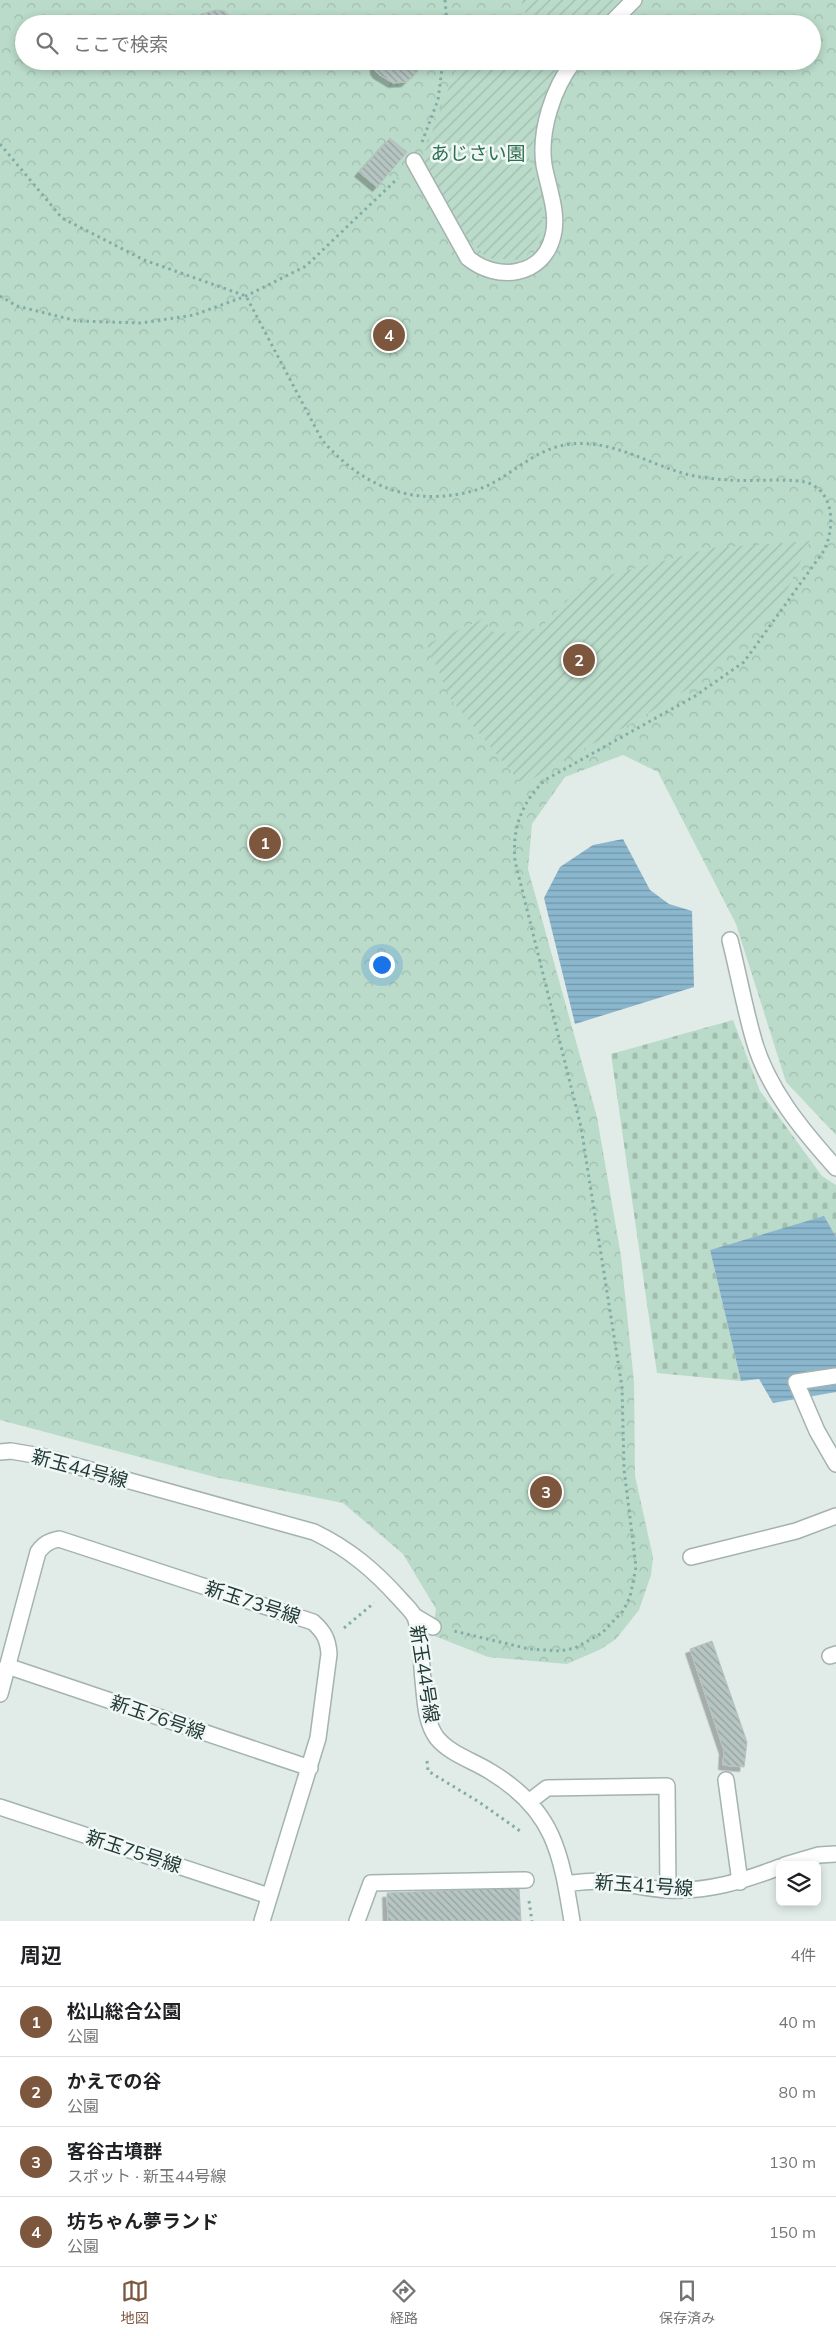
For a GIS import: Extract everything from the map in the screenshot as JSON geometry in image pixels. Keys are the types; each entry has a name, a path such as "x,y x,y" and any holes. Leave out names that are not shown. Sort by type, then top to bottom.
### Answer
{"street":[{"path":"619,15 634,0"},
{"path":"414,161 468,258 482,268 498,273 516,272 532,266 545,254 553,238 555,221 544,162 545,137 550,112 558,88 569,70"},
{"path":"730,940 753,1038 770,1079 811,1140 836,1168"},
{"path":"836,1376 796,1382 817,1431 836,1464"},
{"name":"新玉44号線","path":"0,1452 11,1451 40,1456 314,1532 336,1542 358,1557 392,1590 416,1617 426,1705 430,1724 437,1737 446,1747 511,1784 530,1801 557,1846 572,1921"},
{"path":"691,1558 796,1531 836,1516"},
{"name":"新玉73号線","path":"0,1694 38,1552 42,1545 59,1539 313,1622 323,1631 328,1640"},
{"path":"416,1617 434,1627"},
{"path":"262,1921 318,1738 329,1666 328,1640"},
{"name":"新玉76号線","path":"7,1666 310,1768"},
{"path":"726,1780 740,1882"},
{"path":"530,1801 548,1788 667,1786 668,1890"},
{"name":"新玉75号線","path":"0,1807 269,1896"},
{"path":"799,1861 819,1855 836,1854"},
{"name":"新玉41号線","path":"566,1884 604,1881 668,1890 714,1888 740,1882 776,1868"},
{"path":"357,1921 371,1883 526,1880"}],"path":[{"path":"446,0 447,15"},
{"path":"0,296 17,306 77,321 142,324 194,315 246,296 306,266 414,161 438,100 442,70"},
{"path":"0,144 62,218 144,260 246,296 302,398 310,420 322,440 337,457 356,472 376,484 398,492 421,496 445,496 468,492 490,484 540,452 555,447 587,444 618,450 679,472 728,480 799,481 812,484 823,497 831,520 830,536 823,552 744,662 695,696 545,780 528,799 517,822 514,848 515,861 581,1127 622,1387 624,1469 636,1567 630,1597 623,1611 602,1633 575,1648 560,1651 529,1650 434,1627"},
{"path":"328,1640 392,1590"},
{"path":"427,1751 428,1771 479,1802 530,1838"}],"green space":[{"path":"0,0 836,0 836,1135 786,1082 736,924 658,772 623,755 565,777 532,824 528,869 597,1117 621,1256 634,1382 635,1476 653,1557 651,1575 639,1610 616,1639 601,1649 567,1664 488,1657 432,1635 436,1609 403,1554 343,1503 215,1477 0,1420"},
{"path":"521,0 622,0 603,15 526,14"},
{"name":"あじさい園","path":"455,70 557,70 540,113 529,159 542,201 542,231 524,260 487,258 468,238 422,159"},
{"path":"810,541 785,595 710,675 634,722 572,755 522,785 450,698 427,644 483,619 495,634 540,628 587,581 712,548"},
{"path":"733,1020 760,1091 822,1176 836,1185 836,1237 824,1217 710,1250 741,1381 657,1373 611,1054"}],"water":[{"path":"623,839 650,890 669,904 692,911 694,987 575,1024 544,898 560,867 593,845"},
{"path":"824,1216 836,1237 836,1392 773,1403 759,1379 741,1381 710,1250"}],"building":[{"path":"216,10 225,11 229,15 200,15"},
{"path":"375,70 419,70 406,82 393,83"},
{"path":"390,138 407,152 377,187 359,172"},
{"path":"712,1641 747,1742 744,1767 723,1765 724,1750 690,1649"},
{"path":"519,1888 521,1921 388,1921 387,1893"}],"place":[{"name":"坊ちゃん夢ランド","path":"389,335"},
{"name":"かえでの谷","path":"579,660"},
{"name":"松山総合公園","path":"265,843"},
{"name":"客谷古墳群","path":"546,1492"}]}
